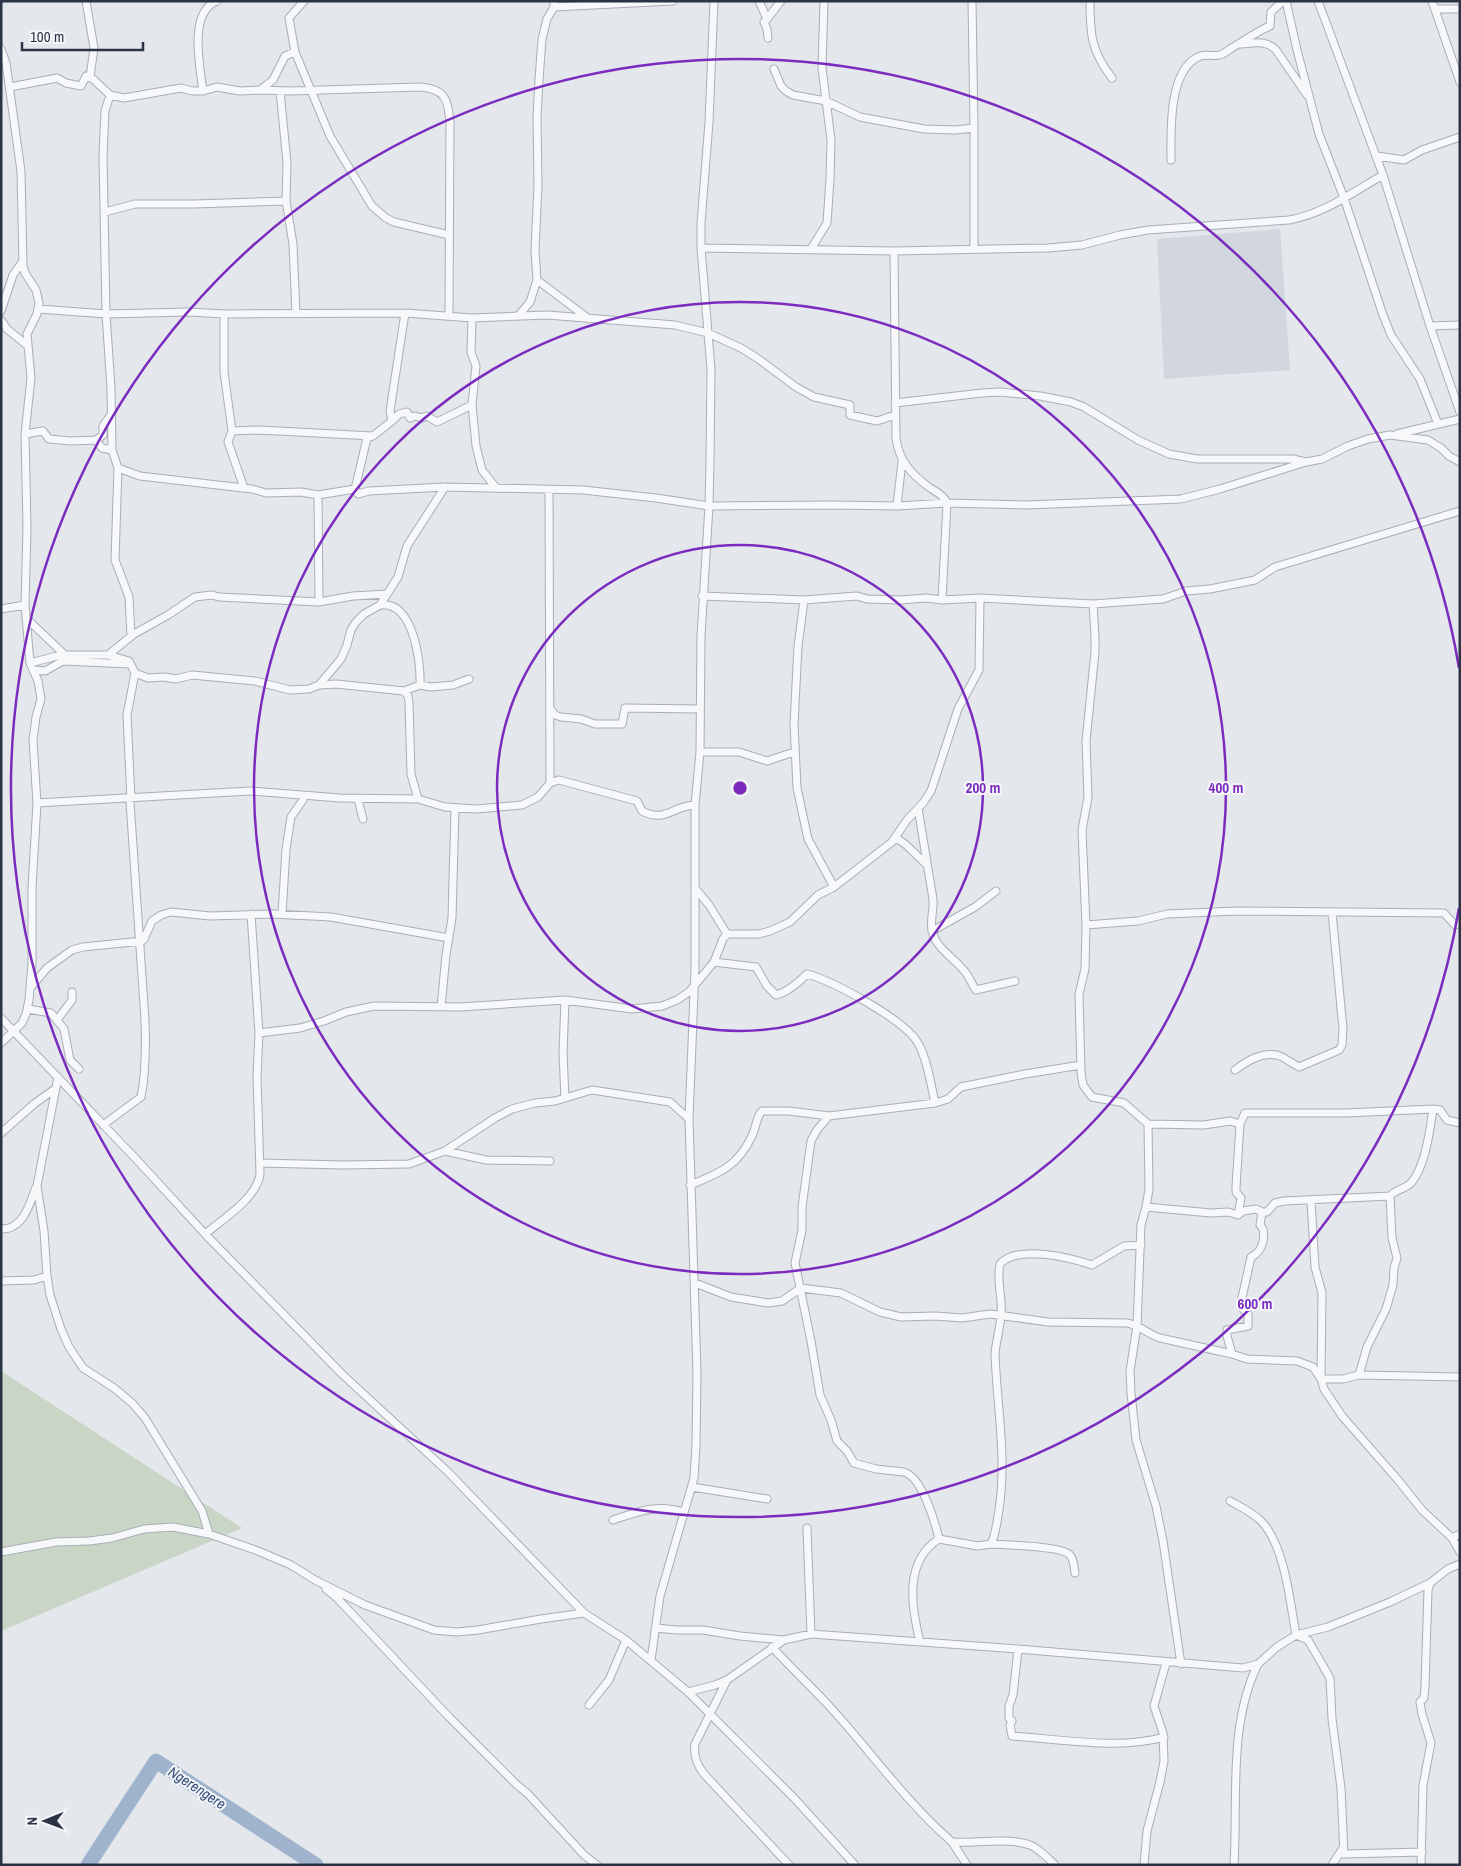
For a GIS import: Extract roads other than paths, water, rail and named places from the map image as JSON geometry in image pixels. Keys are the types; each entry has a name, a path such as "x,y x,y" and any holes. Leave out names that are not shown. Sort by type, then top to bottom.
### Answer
{"street":[{"path":"86,1 94,48 90,77"},
{"path":"203,91 199,50 200,21 204,10 217,1"},
{"path":"304,1 289,18 295,52 330,136 362,191 376,210 386,218 394,222 449,235"},
{"path":"519,315 530,302 537,280 535,250 539,80 542,39 547,19 554,4 673,1"},
{"path":"651,1660 663,1584 692,1487 696,1463 695,1283 689,1119 694,986 695,806 700,752 699,709 702,596 709,506 711,369 701,248 701,223 709,122 714,1"},
{"path":"759,1 767,19"},
{"path":"768,38 768,29 764,22 781,1"},
{"path":"811,249 823,232 828,218 831,140 822,68 824,1"},
{"path":"972,1 974,249"},
{"path":"1090,1 1092,42 1098,58 1112,78"},
{"path":"1171,160 1172,117 1178,83 1184,69 1197,58 1203,55 1221,55 1260,30 1270,26 1271,12 1285,1 1319,134 1344,198 1383,315 1392,335 1420,379 1438,424"},
{"path":"1318,1 1383,175 1430,326 1460,412"},
{"path":"1432,1 1460,82"},
{"path":"1435,10 1460,9"},
{"path":"1238,45 1266,43 1272,46 1309,98"},
{"path":"1,49 10,87 21,170 23,261 25,273 36,290 38,309 28,332 31,378 25,434 27,526 25,605 27,644 41,695 33,740 37,803 31,915 31,988 28,1009 22,1023 1,1043"},
{"path":"260,90 273,80 285,56 295,52"},
{"path":"774,69 781,86 786,91 826,101 860,117 914,128 948,130 974,128"},
{"path":"10,87 57,78 66,83 81,86 86,76 90,77 110,94 124,98 181,88 192,92 217,87 240,91 433,88 442,93 448,103 450,122 448,316"},
{"path":"280,91 287,163 286,201 293,244 296,314"},
{"path":"110,94 105,111 104,155 106,314 112,413 112,450 118,468 115,560 129,597 131,636"},
{"path":"1376,156 1404,160 1422,150 1460,137"},
{"path":"701,248 894,251 1082,245 1148,230 1289,220 1312,215 1383,175"},
{"path":"105,212 136,204 286,201"},
{"path":"894,251 896,443 902,461 897,506"},
{"path":"1,311 14,275 23,261"},
{"path":"537,280 590,319"},
{"path":"38,309 106,314 189,312 224,314 404,313 472,318 519,315 566,316 675,325 708,334 741,348 799,389 816,397 850,405 850,415 877,421 895,415"},
{"path":"392,420 390,411 404,313"},
{"path":"224,314 224,372 232,431 228,442 244,488"},
{"path":"472,318 471,352 476,366 472,405 476,446 485,475 496,488"},
{"path":"1,320 7,329 28,346"},
{"path":"1430,326 1460,325"},
{"path":"895,403 982,392 1040,396 1071,402 1084,407 1138,440 1169,454 1197,459 1293,459 1306,462"},
{"path":"355,490 367,438 373,436 399,414 407,412 410,418 427,416 437,422 472,405"},
{"path":"25,434 43,431 49,439 71,441 96,440 103,435 103,426 112,413"},
{"path":"355,490 358,494 369,491 446,487 607,492 709,506 833,504 897,506 947,504 1026,505 1181,498 1220,489 1306,462 1322,459 1348,446 1368,439 1395,435 1460,419"},
{"path":"232,431 259,430 373,436"},
{"path":"1395,435 1411,439 1428,440 1460,462"},
{"path":"96,440 102,448 112,450"},
{"path":"902,461 943,497 947,504 942,600"},
{"path":"118,468 140,476 244,488 266,493 301,492 318,495 355,490"},
{"path":"380,605 398,577 407,546 446,487"},
{"path":"549,490 550,783"},
{"path":"318,495 320,602"},
{"path":"702,596 804,600 857,596 867,599 901,600 980,598 1093,604 1163,599 1186,591 1210,589 1255,580 1275,567 1460,511"},
{"path":"108,655 131,636 175,611 195,596 212,595 219,597 320,602 353,596 387,594"},
{"path":"727,934 758,934 778,928 798,916 818,895 834,887 892,842 931,791 958,709 979,670 980,598"},
{"path":"804,600 798,646 794,724 794,752 798,797 808,839 834,887"},
{"path":"319,685 344,654 351,630 356,622 364,614 380,605 387,604 401,612 406,620 419,658 420,684"},
{"path":"1093,604 1096,636 1086,741 1088,797 1082,830 1086,925 1085,969 1079,994 1083,1085 1090,1096 1124,1103 1148,1124 1204,1125 1230,1121 1240,1124"},
{"path":"1,609 25,605"},
{"path":"27,618 65,655"},
{"path":"32,666 65,655 108,655 128,661 135,673 127,715 139,942 143,976 146,1044 144,1086 141,1097 103,1125"},
{"path":"32,666 45,671 63,661 130,664"},
{"path":"135,673 148,678 164,677 176,679 192,674 255,681 290,690 309,689 319,685 351,685 404,691 420,684 431,687 453,685 469,679"},
{"path":"404,691 408,696 409,702 412,781 418,799"},
{"path":"550,707 555,714 561,717 581,719 595,724 622,724 625,708 699,709"},
{"path":"700,752 739,752 767,761 794,752"},
{"path":"37,803 131,801 229,792 269,792 358,799 418,799 456,809 504,808 522,805 538,797 553,781 563,780 637,801 642,811 655,816 662,816 686,806 695,806"},
{"path":"358,799 364,819"},
{"path":"282,914 286,849 291,817 303,800"},
{"path":"918,808 934,904 932,931 940,945 968,976 976,990 1015,981"},
{"path":"440,1007 452,918 456,809"},
{"path":"894,837 905,844 927,865"},
{"path":"694,888 709,905 727,934"},
{"path":"932,931 975,907 996,891"},
{"path":"1086,925 1138,921 1167,914 1237,911 1444,914 1455,925 1460,923"},
{"path":"1236,1070 1249,1060 1257,1057 1277,1055 1299,1067 1339,1050 1342,1044 1343,1029 1332,912"},
{"path":"31,988 47,968 72,950 83,947 139,942 144,939 152,921 166,914 210,916 282,914 331,917 449,938"},
{"path":"205,1234 252,1193 259,1182 259,1033 251,914"},
{"path":"259,1033 300,1028 324,1022 346,1012 364,1007 460,1007 565,1000 642,1009 672,1003 686,995 714,962 723,939 727,934"},
{"path":"714,962 756,967 767,986 776,995 783,993 798,983 807,974 827,980 843,988 904,1027 917,1040 922,1052 935,1103"},
{"path":"57,1020 72,1000 72,992"},
{"path":"565,1000 563,1053 565,1098"},
{"path":"28,1009 51,1013 57,1020 64,1029 70,1060 79,1069"},
{"path":"1,1018 205,1234 342,1374 448,1472 584,1613 626,1640 688,1692 794,1798 855,1865"},
{"path":"690,1185 735,1163 752,1138 761,1112 789,1111 830,1116 935,1103 948,1099 961,1087 1081,1065"},
{"path":"1,1229 12,1228 21,1220 37,1186 58,1077"},
{"path":"1,1133 34,1104 55,1089"},
{"path":"260,1163 401,1165 420,1162 446,1151 495,1118 512,1109 565,1098 592,1090 668,1101 674,1103 689,1119"},
{"path":"1238,1215 1241,1198 1236,1192 1240,1124 1245,1113 1347,1113 1432,1109 1440,1110 1447,1120 1460,1123"},
{"path":"1238,1215 1243,1211 1256,1209 1267,1212 1275,1203 1280,1202 1390,1196 1392,1193 1408,1186 1418,1171 1429,1130 1432,1109"},
{"path":"830,1116 817,1130 812,1141 802,1207 802,1230 795,1263 820,1395 831,1420 837,1441 847,1451 852,1461 856,1464 909,1473 929,1505 935,1519 939,1538"},
{"path":"1148,1124 1149,1189 1141,1225 1141,1245 1138,1256 1137,1326 1130,1371 1133,1420 1142,1463 1156,1506 1163,1541 1181,1664"},
{"path":"446,1151 486,1160 509,1162 550,1161"},
{"path":"37,1186 44,1231 50,1295 61,1329 72,1352 83,1368 114,1388 132,1403 145,1418 202,1511 209,1534"},
{"path":"1359,1375 1367,1347 1386,1309 1393,1285 1394,1268 1397,1258 1392,1238 1390,1196"},
{"path":"1311,1201 1315,1267 1322,1293 1321,1379"},
{"path":"1146,1207 1212,1213 1228,1212 1238,1215"},
{"path":"1232,1354 1227,1330 1248,1326 1248,1314 1243,1309 1241,1302 1251,1257 1257,1254 1263,1245 1263,1229 1260,1225 1262,1212"},
{"path":"991,1544 1003,1484 1003,1449 995,1354 1001,1314 999,1269 1001,1263 1020,1256 1040,1254 1066,1257 1092,1265 1124,1246 1141,1245"},
{"path":"1,1281 34,1280 47,1276"},
{"path":"695,1283 731,1298 768,1303 782,1301 801,1288 844,1294 880,1312 901,1317 935,1316 962,1318 984,1314 1001,1314 1048,1322 1122,1322 1137,1326 1153,1336 1254,1360 1297,1361 1313,1367 1321,1379 1324,1389 1357,1435 1398,1480 1422,1510 1452,1538 1460,1552"},
{"path":"1321,1379 1343,1379 1359,1375 1460,1377"},
{"path":"692,1487 734,1492 766,1499"},
{"path":"1230,1501 1258,1518 1270,1534 1286,1578 1296,1635"},
{"path":"613,1520 654,1508 667,1508 684,1512"},
{"path":"1,1552 56,1542 112,1538 144,1528 173,1527 209,1534 283,1562 365,1605 444,1632 478,1630 584,1613"},
{"path":"806,1528 811,1634"},
{"path":"1452,1538 1460,1534"},
{"path":"939,1538 978,1546 991,1544 1049,1548 1071,1556 1075,1573"},
{"path":"920,1642 913,1604 914,1574 923,1552 939,1538"},
{"path":"1234,1865 1239,1741 1247,1692 1258,1664 1277,1647 1296,1635 1328,1628 1390,1602 1430,1583 1448,1569 1460,1564"},
{"path":"315,1580 337,1598 449,1717 528,1794 584,1855 597,1865"},
{"path":"1421,1865 1423,1785 1431,1743 1420,1702 1424,1698 1428,1590 1430,1583"},
{"path":"655,1628 703,1630 784,1640 811,1634 1243,1668 1258,1664"},
{"path":"1296,1635 1308,1640 1330,1678 1332,1719 1341,1788 1344,1854 1422,1852"},
{"path":"589,1705 607,1684 626,1640"},
{"path":"688,1692 728,1680 784,1640"},
{"path":"772,1648 831,1707 897,1787 933,1826 952,1842 967,1865"},
{"path":"1018,1649 1013,1695 1009,1706 1012,1736 1123,1744 1164,1737"},
{"path":"1144,1865 1147,1832 1164,1761 1164,1737 1154,1706 1166,1663"},
{"path":"728,1680 695,1744 694,1752 700,1768 789,1865"},
{"path":"952,1842 1027,1845 1041,1852 1055,1865"},
{"path":"1332,1865 1343,1848"}],"waterway":[{"name":"Ngerengere","path":"88,1865 156,1761 316,1865"}]}
